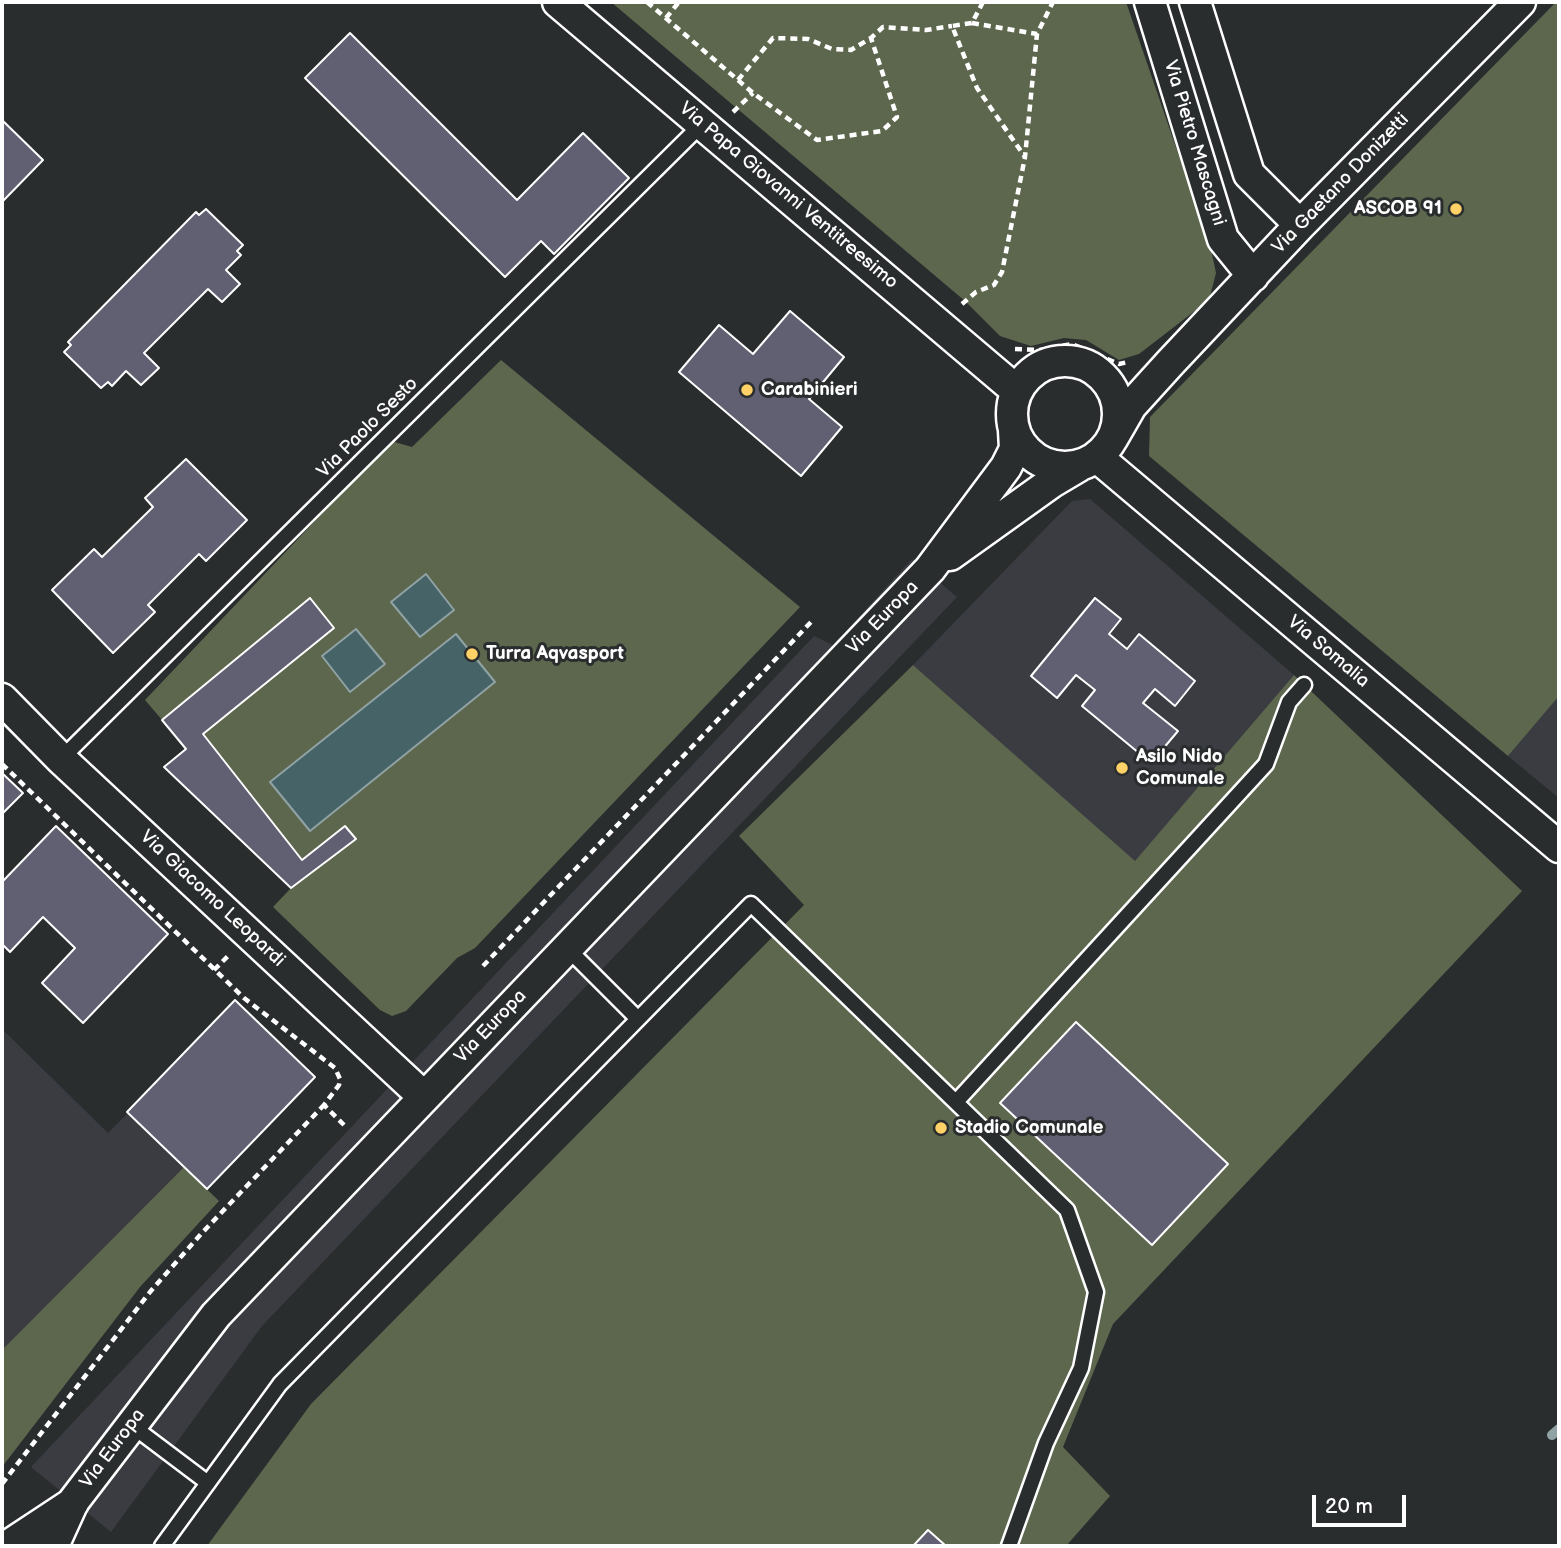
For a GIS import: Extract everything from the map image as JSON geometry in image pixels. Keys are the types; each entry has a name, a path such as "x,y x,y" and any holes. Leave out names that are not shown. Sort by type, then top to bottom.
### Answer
{"street":[{"name":"Via Papa Giovanni Ventitreesimo","path":"558,2 713,114 1017,391"},
{"name":"Via Pietro Mascagni","path":"1150,2 1223,239 1253,276"},
{"path":"1195,2 1249,174 1300,225"},
{"name":"Via Gaetano Donizetti","path":"1097,454 1131,406 1168,365 1300,225 1520,2"},
{"path":"1076,362 1092,369 1108,383 1117,401 1118,422 1097,454 1059,467 1041,462 1025,449 1014,430 1012,408 1017,391 1031,374 1049,364 1076,362"},
{"name":"Via Gaetano Donizetti","path":"1092,369 1110,376 1132,378 1153,374 1168,365"},
{"name":"Via Europa","path":"52,1546 73,1503 216,1315 930,569 1012,457 1015,449 1014,430"},
{"name":"Via Europa","path":"930,569 1052,482 1097,454"},
{"name":"Via Somalia","path":"1097,454 1559,847"},
{"name":"Via Giacomo Leopardi","path":"2,698 61,759 424,1097"},
{"name":"Via Europa","path":"8,1546 73,1503"}],"lane":[{"name":"Via Paolo Sesto","path":"61,759 713,114"},
{"path":"956,1102 1266,764 1289,702 1304,685"},
{"path":"162,1546 280,1384 751,904 1067,1210 1096,1292 1081,1368 1046,1443 1009,1546"},
{"path":"567,948 638,1019"},
{"path":"131,1426 208,1483"}],"path":[{"path":"647,2 753,93 817,140 883,131 897,117 871,38"},
{"path":"666,18 679,2"},
{"path":"972,23 983,2"},
{"path":"970,313 961,304 976,292 994,285 1002,272 1025,157 1037,34 1053,2"},
{"path":"738,80 774,38 808,39 832,49 851,50 883,27 926,30 972,23 1037,34"},
{"path":"952,26 977,88 1025,157"},
{"path":"733,113 753,93"},
{"path":"713,114 733,113 743,121"},
{"path":"1013,348 1040,350 1072,344 1119,364 1135,361 1154,350 1168,365"},
{"path":"483,966 812,621"},
{"path":"2,764 244,998 335,1068 340,1079 339,1085 324,1105 201,1234 150,1292 2,1484"},
{"path":"214,970 228,956"},
{"path":"324,1105 344,1125"}],"shaded area":[{"name":"Asilo Nido Comunale","path":"1090,499 1294,675 1135,862 913,665 1072,501"},
{"path":"912,559 957,597 262,1326 111,1532 31,1467 814,636 833,645"},
{"path":"1559,696 1559,798 1508,756"},
{"path":"2,1029 108,1133 128,1113 184,1167 2,1350"}],"green space":[{"path":"611,2 1126,2 1211,249 1216,273 1209,300 1139,354 1119,360 1086,340 1064,338 1031,346 1000,336 965,301"},
{"name":"ASCOB 91","path":"1556,2 1559,2 1559,696 1508,756 1149,456 1150,417"},
{"name":"Turra Aqvasport","path":"501,360 800,607 475,948 457,958 406,1011 392,1016 380,1010 273,907 291,888 164,767 186,748 145,700 391,441 412,447"},
{"name":"Stadio Comunale","path":"913,665 1135,861 1294,675 1522,891 1113,1324 1063,1447 1110,1496 1066,1546 207,1546 311,1404 804,905 739,836"},
{"path":"184,1167 219,1201 140,1287 2,1467 2,1350"}],"water":[{"path":"426,574 454,610 420,637 391,602"},
{"path":"356,629 385,664 350,692 322,656"},
{"path":"456,634 495,682 310,831 270,782"}],"building":[{"path":"350,33 517,200 583,133 629,178 554,254 541,241 505,277 305,78"},
{"path":"2,120 43,160 2,202"},
{"path":"206,209 243,245 237,251 241,255 226,270 240,284 222,302 208,289 144,353 159,368 141,385 126,371 112,386 108,382 101,388 64,352 71,345 68,342 196,212 199,215"},
{"path":"790,311 844,357 809,399 842,427 801,476 679,372 719,325 753,354"},
{"path":"186,459 247,520 206,561 199,554 148,605 155,612 113,653 52,590 94,549 102,557 153,507 145,498"},
{"path":"310,598 334,628 203,734 302,860 345,826 356,839 291,888 164,767 186,749 162,720"},
{"path":"1095,598 1121,619 1109,634 1127,649 1139,634 1195,681 1175,706 1155,689 1143,703 1178,731 1151,763 1082,706 1095,690 1076,675 1057,698 1031,676"},
{"path":"2,773 23,793 2,814"},
{"path":"56,826 168,934 83,1023 42,983 75,948 43,917 10,952 2,944 2,882"},
{"path":"235,1000 315,1077 207,1189 127,1112"},
{"path":"1076,1022 1228,1164 1152,1245 1000,1103"},
{"path":"928,1530 946,1546 913,1546"}],"waterway":[{"path":"1552,1435 1559,1429"}],"place":[{"name":"ASCOB 91","path":"1456,209"},
{"name":"Carabinieri","path":"747,390"},
{"name":"Turra Aqvasport","path":"472,654"},
{"name":"Asilo Nido Comunale","path":"1122,768"},
{"name":"Stadio Comunale","path":"941,1128"}]}
